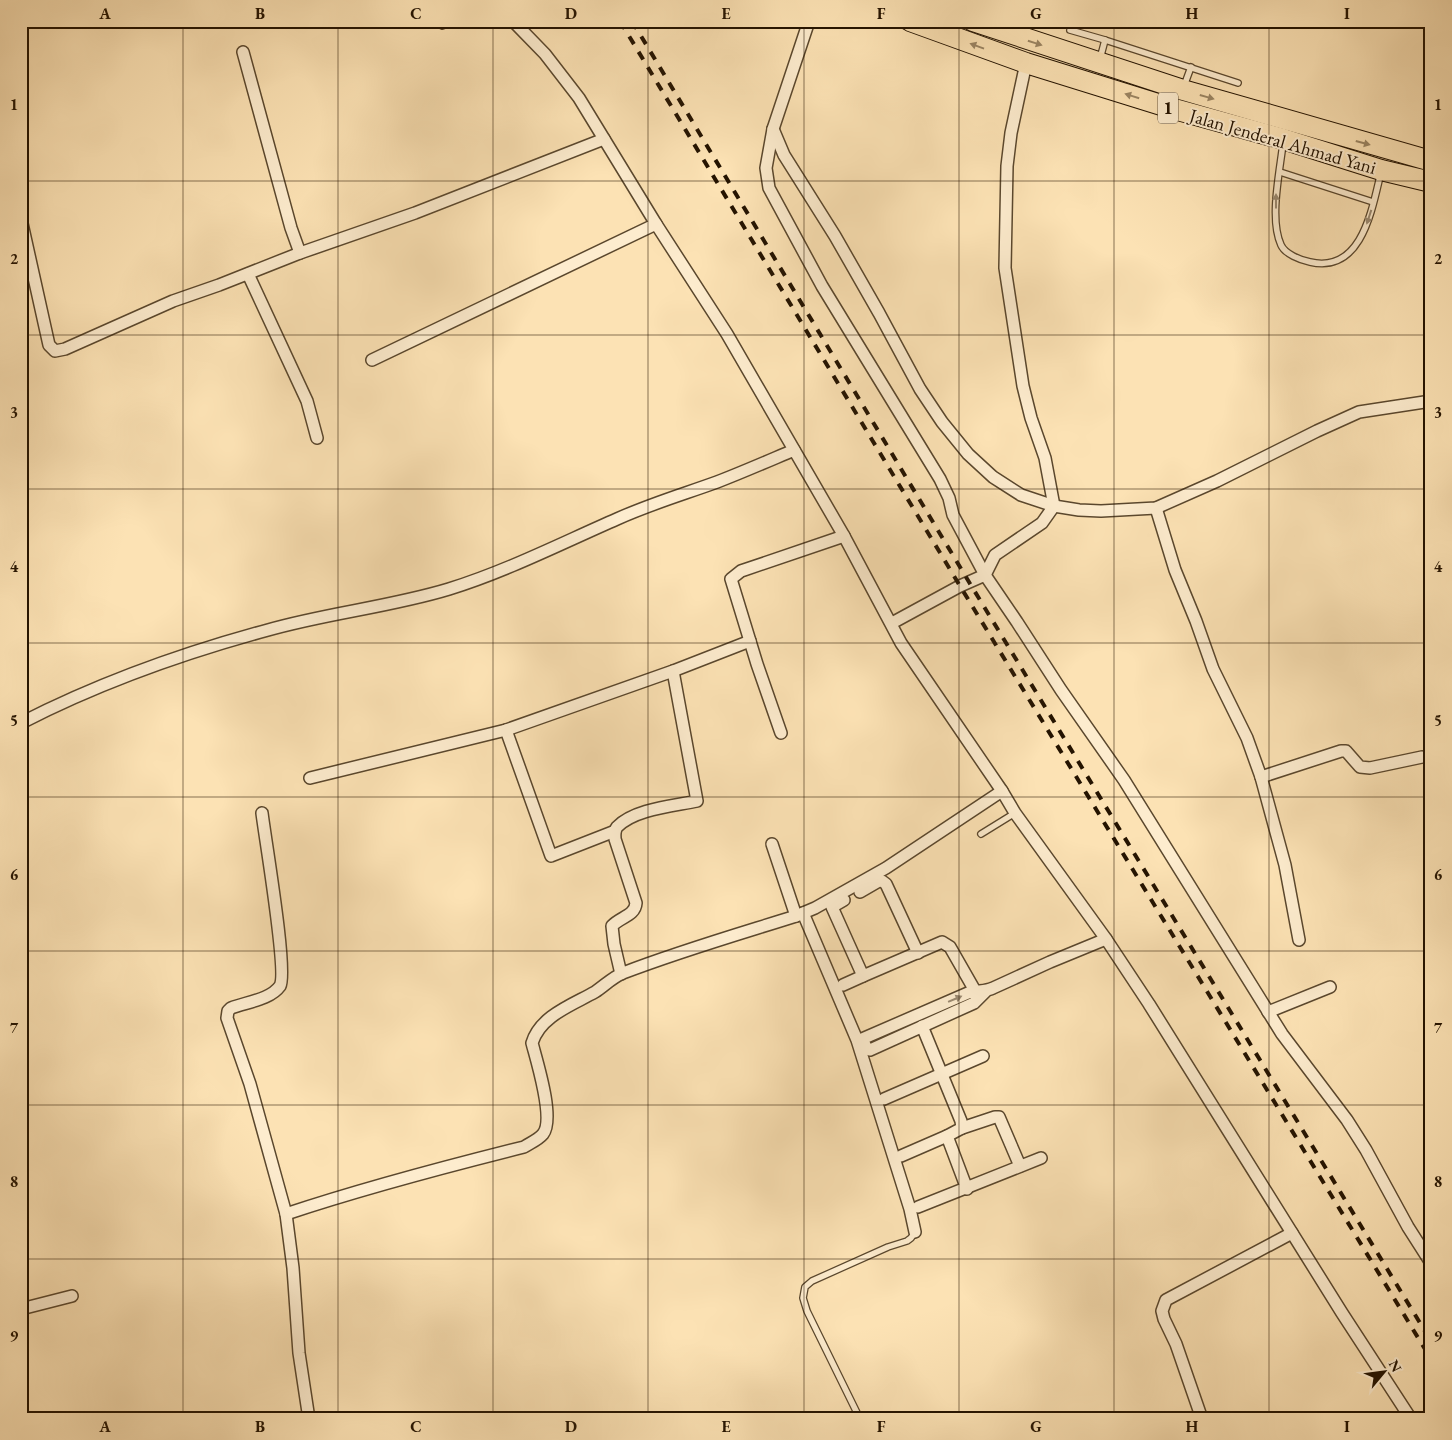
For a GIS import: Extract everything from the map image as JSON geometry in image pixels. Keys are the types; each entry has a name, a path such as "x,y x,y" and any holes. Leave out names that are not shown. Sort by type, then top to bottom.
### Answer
{"highway":[{"name":"Jalan Jenderal Ahmad Yani","path":"910,21 1026,63 1174,109 1283,139 1381,170 1431,182"},
{"name":"1","path":"973,21 1183,90 1431,161"}],"street":[{"path":"513,21 545,54 574,90 656,224 727,334 844,536 901,643 1002,791 1014,813 1106,939 1411,1419"},
{"path":"809,21 774,128 766,168 769,188 822,286 940,479 949,498 953,515 985,575 1018,622 1061,690 1124,780 1282,1034 1347,1120 1362,1143 1408,1227 1431,1264"},
{"path":"243,52 291,228 300,253"},
{"path":"892,623 960,586 985,575 995,554 1042,523 1054,506 1044,458 1023,386 1005,268 1007,166 1011,133 1026,63"},
{"path":"774,128 784,156 840,245 920,389 942,422 968,454 992,476 1021,495 1054,506 1101,511 1156,508 1231,475 1316,431 1359,412 1431,400"},
{"path":"21,219 49,345 54,351 66,349 173,301 300,253 415,213 604,139"},
{"path":"372,360 656,224"},
{"path":"248,274 307,401 317,438"},
{"path":"21,723 111,682 156,665 268,629 394,603 449,589 556,547 663,500 717,482 794,450"},
{"path":"1156,508 1175,570 1213,669 1247,738 1261,777 1285,865 1299,940"},
{"path":"781,733 731,579 735,574 844,536"},
{"path":"310,778 506,730 673,671 750,641"},
{"path":"506,730 551,856 615,831 631,818 650,810 697,801 673,671"},
{"path":"1261,777 1341,751 1346,751 1360,767 1370,768 1422,757"},
{"path":"286,1214 398,1179 524,1147 536,1140 544,1134 548,1122 548,1110 532,1044 535,1034 552,1017 621,974 800,914 886,868 1002,791"},
{"path":"262,813 282,956 281,984 274,993 231,1008 228,1011 227,1018 250,1084 286,1214 293,1268 299,1353 309,1419"},
{"path":"615,831 615,839 636,903 636,909 633,912 618,920 612,926 611,931 621,974"},
{"path":"772,844 800,914 857,1040 905,1192 915,1232"},
{"path":"863,976 832,907 879,881 886,884 918,953"},
{"path":"921,1023 907,1020 862,1039 870,1050 980,993 1106,939"},
{"path":"843,985 939,942 950,947 980,993"},
{"path":"1268,1012 1330,987"},
{"path":"907,1020 921,1023"},
{"path":"921,1023 961,1120 962,1128"},
{"path":"884,1099 983,1056"},
{"path":"901,1156 962,1128 994,1116 999,1117 1020,1166"},
{"path":"947,1136 967,1189"},
{"path":"918,1207 1041,1158"},
{"path":"1202,1419 1176,1344 1164,1319 1166,1300 1292,1233"},
{"path":"21,1309 72,1296"}],"lane":[{"path":"442,26 456,21"},
{"path":"1070,30 1238,83"},
{"path":"1099,63 1105,40"},
{"path":"1183,90 1191,68"},
{"path":"1283,139 1276,192 1276,222 1281,246 1290,255 1308,262 1324,264 1340,260 1361,238 1368,220 1381,170"},
{"path":"1280,172 1373,202"},
{"path":"980,834 1014,813"},
{"path":"860,1419 807,1311 803,1298 805,1286 812,1281 888,1247 907,1241 915,1232"}],"railway":[{"path":"620,21 960,586 1431,1359"},
{"path":"632,21 969,582 1431,1341"}]}
